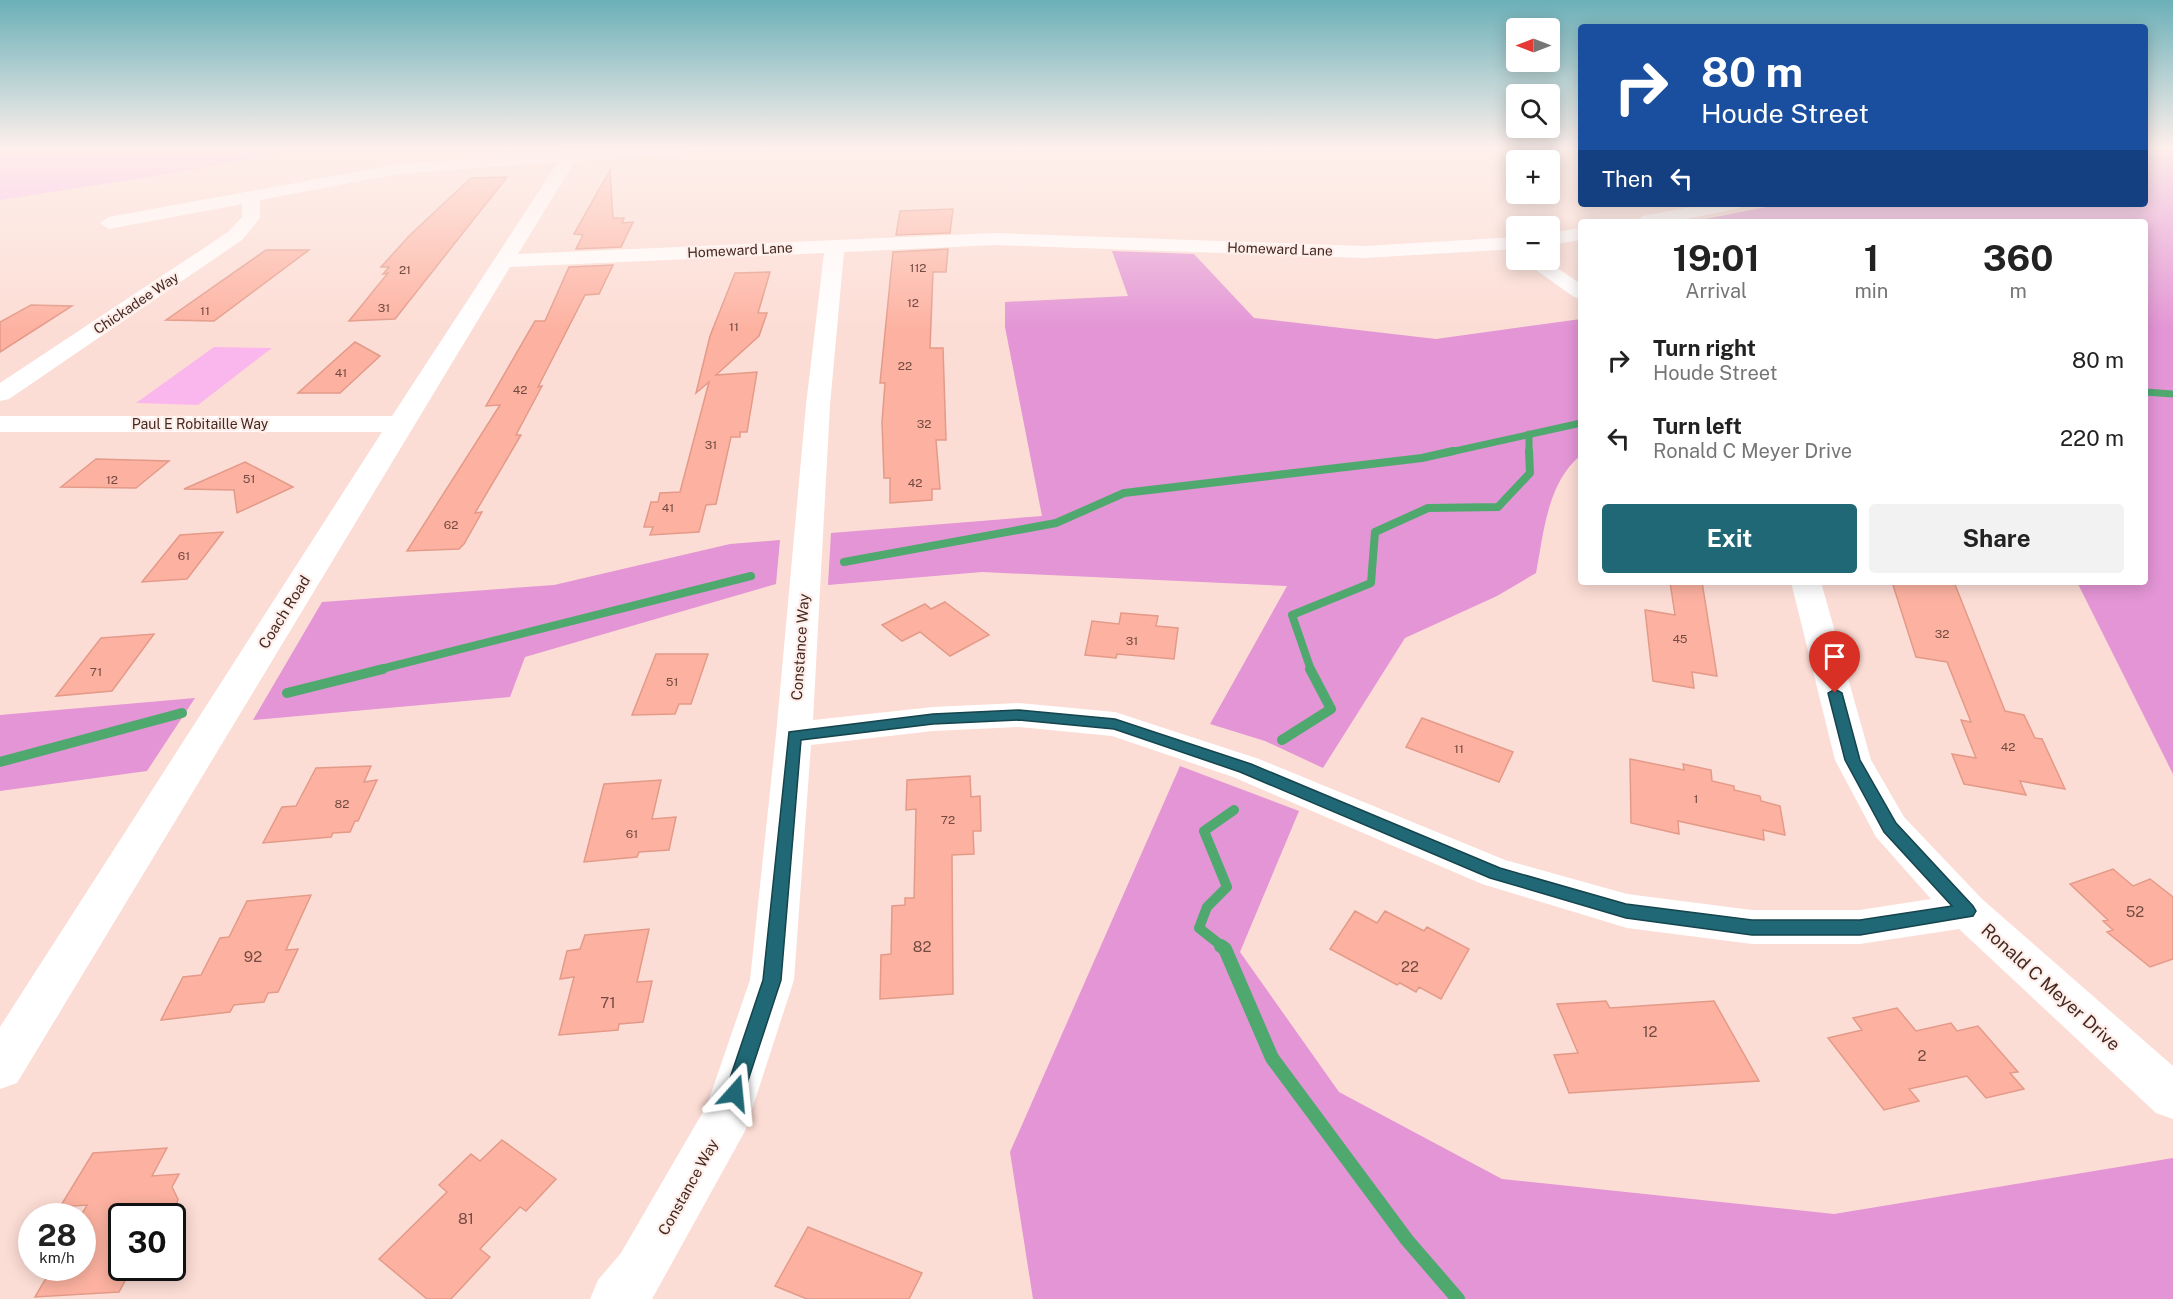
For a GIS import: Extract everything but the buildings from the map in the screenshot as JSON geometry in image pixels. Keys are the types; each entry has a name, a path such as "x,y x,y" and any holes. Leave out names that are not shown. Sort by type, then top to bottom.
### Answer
{"street":[{"path":"109,223 193,208"},
{"name":"Chickadee Way","path":"0,394 235,236 250,218 250,208"},
{"name":"Coach Road","path":"6,1051 537,208"},
{"path":"1658,219 1716,208"},
{"path":"1560,237 1578,234"},
{"name":"Homeward Lane","path":"503,261 994,239 1364,252 1506,245"},
{"name":"Constance Way","path":"616,1299 640,1272 728,1115 772,980 794,735 818,405 835,245"},
{"path":"1548,270 1578,291"},
{"name":"Paul E Robitaille Way","path":"0,424 400,424"},
{"name":"Ronald C Meyer Drive","path":"1807,585 1852,760 1890,827 1967,911 2173,1097"},
{"path":"794,735 933,719 1019,715 1115,724 1246,768 1496,873 1626,911 1752,927 1860,927 1967,911"}],"shaded area":[{"path":"1763,208 2173,208 2173,774 2078,585 2148,585 2148,219 1705,219"},
{"path":"1112,251 1194,254 1254,318 1436,339 1578,319 1578,458 1561,479 1554,494 1545,525 1536,573 1497,596 1405,638 1323,768 1265,741 1210,724 1287,586 982,572 828,585 831,533 1042,516 1005,327 1005,302 1128,296"},
{"path":"214,347 272,348 198,405 136,403"},
{"path":"780,540 776,584 525,657 510,697 253,720 322,602 554,585 730,544"},
{"path":"195,698 147,771 0,791 0,715"},
{"path":"1180,766 1299,811 1240,952 1339,1092 1502,1179 1834,1214 2173,1158 2173,1299 1033,1299 1010,1152"}],"waterway":[{"path":"2148,392 2173,394"},
{"path":"1529,435 1578,424"},
{"path":"1446,453 1529,435"},
{"path":"1529,435 1529,451"},
{"path":"844,562 1056,523 1124,493 1422,458 1453,451"},
{"path":"1311,670 1292,615 1371,583 1375,532 1428,508 1498,507 1530,473 1529,451"},
{"path":"377,670 751,576"},
{"path":"287,693 383,669"},
{"path":"1282,740 1331,709 1310,669"},
{"path":"0,762 182,713"},
{"path":"1223,947 1199,928 1207,907 1227,887 1204,831 1234,810"},
{"path":"1221,946 1225,949 1272,1058 1407,1240 1458,1299"}],"route":[{"path":"735,1093 772,980 794,735 933,719 1019,715 1115,724 1246,768 1496,873 1626,911 1752,927 1860,927 1967,911 1890,827 1852,760 1835,693"}]}
